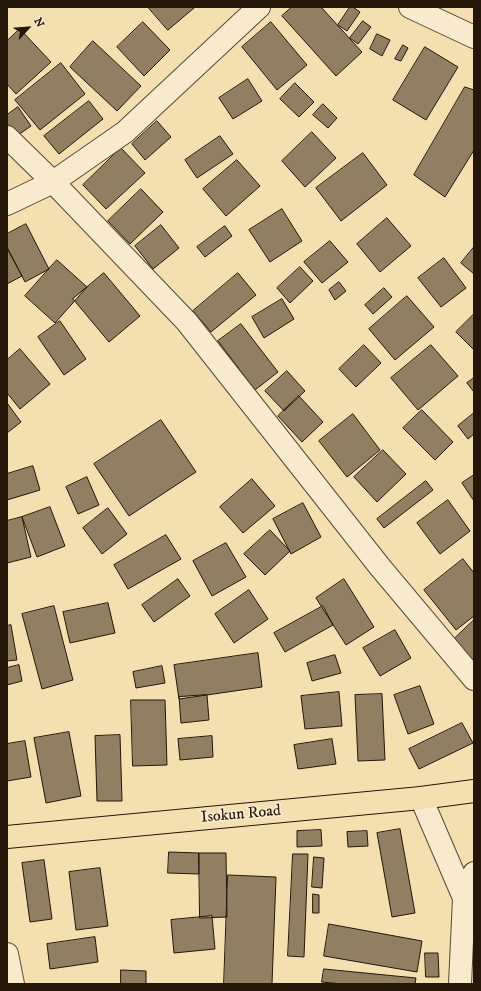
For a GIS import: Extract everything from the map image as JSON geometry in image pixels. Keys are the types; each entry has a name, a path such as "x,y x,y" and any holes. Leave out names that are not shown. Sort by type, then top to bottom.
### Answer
{"main road":[{"name":"Isokun Road","path":"7,837 421,798 474,791"}],"street":[{"path":"7,204 53,182 125,132 260,7"},
{"path":"410,7 474,37"},
{"path":"7,138 53,182 187,322 380,567 474,679"},
{"path":"421,798 464,898"},
{"path":"460,984 464,898 474,873"},
{"path":"7,954 13,984"}],"building":[{"path":"148,7 193,7 194,8 168,30"},
{"path":"292,7 321,7 362,52 336,76 282,16"},
{"path":"350,7 353,7 360,12 347,31 338,25"},
{"path":"363,21 371,27 358,44 350,38"},
{"path":"143,22 170,50 144,76 117,47"},
{"path":"271,22 307,65 277,90 242,47"},
{"path":"20,29 51,62 16,94 7,84 7,41"},
{"path":"377,34 390,40 382,56 370,49"},
{"path":"93,41 141,86 117,111 70,67"},
{"path":"403,45 408,48 401,61 395,59"},
{"path":"425,47 458,67 426,120 393,100"},
{"path":"61,63 85,94 40,130 15,100"},
{"path":"248,79 262,101 233,119 219,98"},
{"path":"295,83 314,102 299,117 280,99"},
{"path":"465,87 474,90 474,150 445,197 414,175"},
{"path":"89,101 103,119 59,154 44,136"},
{"path":"323,104 337,118 328,128 313,115"},
{"path":"18,107 31,126 11,140 7,135 7,115"},
{"path":"157,121 171,137 145,160 132,144"},
{"path":"312,132 336,158 305,187 282,161"},
{"path":"220,136 233,154 197,178 185,160"},
{"path":"121,148 145,173 106,209 83,185"},
{"path":"363,153 387,185 341,221 316,188"},
{"path":"237,160 260,186 226,216 203,189"},
{"path":"141,189 163,212 130,244 108,221"},
{"path":"282,209 302,241 270,262 249,230"},
{"path":"387,218 411,246 380,272 357,244"},
{"path":"26,224 49,269 25,282 7,248 7,234"},
{"path":"161,225 179,248 153,269 135,246"},
{"path":"225,226 232,236 205,257 197,247"},
{"path":"330,241 348,262 322,283 304,262"},
{"path":"7,247 22,276 7,284"},
{"path":"474,247 474,274 461,263"},
{"path":"444,258 466,288 441,307 418,278"},
{"path":"57,260 87,287 55,323 25,296"},
{"path":"300,267 313,281 290,303 277,288"},
{"path":"104,273 140,316 109,342 73,299"},
{"path":"238,273 256,295 211,332 193,311"},
{"path":"339,282 346,291 335,300 329,290"},
{"path":"384,288 392,297 373,314 365,305"},
{"path":"407,296 434,327 395,360 369,329"},
{"path":"282,299 294,319 264,338 252,317"},
{"path":"474,314 474,350 456,332"},
{"path":"60,321 86,359 64,375 38,337"},
{"path":"241,324 278,372 255,390 218,341"},
{"path":"364,345 381,363 356,387 339,369"},
{"path":"431,345 458,376 418,410 391,378"},
{"path":"20,349 50,384 20,409 7,393 7,360"},
{"path":"287,371 305,391 284,411 265,391"},
{"path":"474,378 474,392 467,383"},
{"path":"299,396 323,422 302,442 278,416"},
{"path":"7,403 21,422 7,433"},
{"path":"422,410 453,442 435,460 403,428"},
{"path":"474,413 474,434 468,439 458,426"},
{"path":"353,414 380,450 347,477 319,441"},
{"path":"161,420 196,472 129,516 94,464"},
{"path":"383,450 406,474 377,502 354,477"},
{"path":"33,466 40,490 7,500 7,474"},
{"path":"474,475 474,501 462,483"},
{"path":"87,477 99,505 78,514 66,487"},
{"path":"252,479 275,506 243,533 220,507"},
{"path":"426,481 433,490 384,528 377,519"},
{"path":"448,500 470,531 440,554 417,523"},
{"path":"303,503 321,537 291,554 273,519"},
{"path":"50,507 65,546 37,557 22,517"},
{"path":"108,508 127,534 102,554 83,528"},
{"path":"22,517 31,557 7,563 7,521"},
{"path":"270,530 290,551 265,575 244,554"},
{"path":"166,535 181,559 128,589 114,565"},
{"path":"226,543 246,577 212,596 193,561"},
{"path":"463,559 474,573 474,616 456,630 424,590"},
{"path":"178,579 190,596 154,622 142,605"},
{"path":"344,579 374,627 346,645 316,598"},
{"path":"249,590 268,619 234,643 215,614"},
{"path":"108,603 115,633 70,643 63,612"},
{"path":"54,606 73,680 42,689 22,614"},
{"path":"323,606 333,625 285,652 274,633"},
{"path":"474,620 474,663 452,641"},
{"path":"11,625 17,660 7,661 7,626"},
{"path":"395,630 411,658 380,676 363,648"},
{"path":"258,653 262,687 179,699 174,665"},
{"path":"335,655 341,673 312,681 307,663"},
{"path":"19,665 22,681 7,685 7,668"},
{"path":"162,666 165,683 136,688 133,672"},
{"path":"420,686 434,724 408,734 394,695"},
{"path":"339,692 342,726 305,729 301,696"},
{"path":"382,694 385,760 358,761 355,695"},
{"path":"207,695 209,720 181,723 179,697"},
{"path":"131,700 165,700 167,765 133,766"},
{"path":"462,723 473,743 419,769 409,749"},
{"path":"69,732 81,796 46,803 34,738"},
{"path":"120,735 122,801 97,801 95,736"},
{"path":"212,736 213,757 180,760 178,739"},
{"path":"332,739 336,764 298,769 294,745"},
{"path":"25,741 31,777 7,781 7,744"},
{"path":"400,829 415,913 392,917 377,833"},
{"path":"321,830 322,846 297,847 297,831"},
{"path":"367,831 368,846 348,847 347,832"},
{"path":"169,852 199,853 199,874 168,873"},
{"path":"199,853 226,853 227,917 200,918"},
{"path":"293,854 308,854 304,957 288,956"},
{"path":"314,857 324,858 322,888 312,887"},
{"path":"44,860 52,919 30,922 22,863"},
{"path":"100,868 108,926 76,930 69,872"},
{"path":"228,875 276,877 272,984 224,984"},
{"path":"313,894 319,895 319,913 313,913"},
{"path":"212,916 215,949 174,953 171,920"},
{"path":"329,924 422,941 417,972 324,956"},
{"path":"95,937 98,962 50,969 47,944"},
{"path":"425,953 438,953 439,977 426,977"},
{"path":"324,969 416,978 415,984 342,984 322,982"},
{"path":"121,970 146,971 146,984 121,984"}]}
